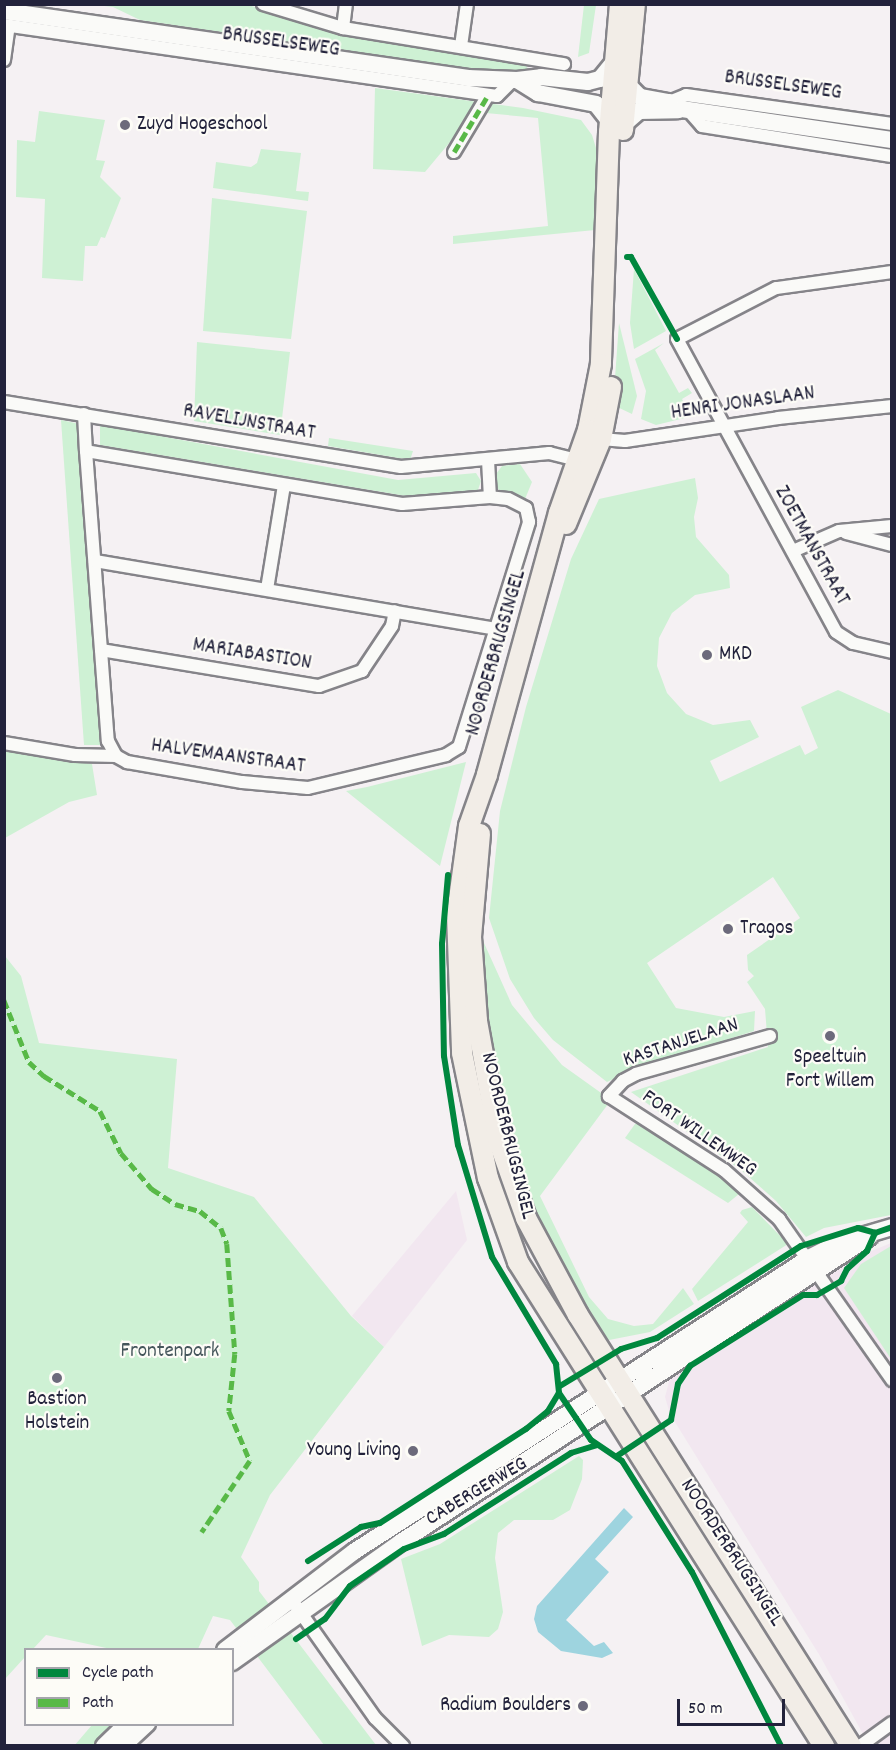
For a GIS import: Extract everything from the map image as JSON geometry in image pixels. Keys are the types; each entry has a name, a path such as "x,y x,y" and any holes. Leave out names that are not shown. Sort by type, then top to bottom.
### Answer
{"main road":[{"path":"618,89 613,63 620,4"},
{"path":"612,266 618,89 635,4"},
{"name":"NOORDERBRUGSINGEL","path":"553,544 569,518 601,438 613,366 612,266"},
{"name":"NOORDERBRUGSINGEL","path":"612,266 601,364 591,419 577,460 487,775 469,826 457,914 457,996 465,1073 486,1167 509,1241 530,1284 824,1745"},
{"name":"NOORDERBRUGSINGEL","path":"487,775 471,937 478,1032 494,1120 511,1180 541,1250 625,1388 847,1739"}],"street":[{"name":"BRUSSELSEWEG","path":"263,4 343,28 564,64"},
{"path":"343,28 346,4"},
{"path":"461,46 467,4"},
{"name":"BRUSSELSEWEG","path":"6,21 38,23 468,78 515,80 590,101 617,123 639,111 680,107 702,126 891,156"},
{"path":"4,60 6,21"},
{"name":"BRUSSELSEWEG","path":"38,23 489,95"},
{"path":"531,59 539,85"},
{"name":"BRUSSELSEWEG","path":"539,85 593,81 605,75 613,63"},
{"path":"454,152 489,95 497,96 515,80"},
{"name":"BRUSSELSEWEG","path":"618,89 680,107 891,140"},
{"name":"BRUSSELSEWEG","path":"680,107 686,95 891,124"},
{"name":"ZOETMANSTRAAT","path":"891,273 776,288 677,339 722,428 839,636 891,652"},
{"name":"RAVELIJNSTRAAT","path":"4,402 401,467 549,453 577,460"},
{"name":"HENRI JONASLAAN","path":"601,438 626,441 891,406"},
{"path":"84,414 108,741 116,756"},
{"path":"86,452 411,505 490,497 488,460"},
{"path":"267,589 284,485"},
{"name":"HALVEMAANSTRAAT","path":"4,743 75,755 116,756 127,762 242,782 308,788 446,755 462,742 529,522 525,508 508,499 490,497"},
{"path":"793,551 839,531 891,526"},
{"path":"839,531 891,545"},
{"path":"95,561 497,629"},
{"name":"MARIABASTION","path":"101,650 325,685 362,671 371,662 392,626 395,611"},
{"name":"KASTANJELAAN","path":"609,1096 622,1081 636,1074 770,1036"},
{"name":"FORT WILLEMWEG","path":"609,1096 731,1176 779,1219 809,1258 891,1380"},
{"name":"CABERGERWEG","path":"231,1648 246,1643 280,1619 302,1614 401,1542 609,1410 625,1388 809,1258 838,1243 891,1227"},
{"name":"CABERGERWEG","path":"280,1619 291,1599 355,1551 598,1393 625,1388 819,1273 875,1233"},
{"path":"291,1599 375,1718 403,1746"},
{"name":"CABERGERWEG","path":"234,1659 246,1643"},
{"path":"860,1746 891,1723"},
{"path":"104,1746 126,1726"},
{"path":"123,1746 146,1726"}],"shaded area":[{"path":"456,1191 467,1240 384,1347 352,1316"},
{"path":"891,1243 891,1745 869,1745 820,1656 670,1414 665,1397 670,1378 793,1293 852,1259"}],"green space":[{"path":"96,5 248,5 347,33 521,60 531,72 489,72 140,20 113,7"},
{"path":"584,5 596,5 589,53 578,57"},
{"path":"375,88 523,108 581,120 592,135 600,161 595,230 453,244 453,236 548,226 538,118 475,112 425,172 373,169"},
{"path":"39,111 105,120 96,160 105,161 100,177 121,198 105,238 101,237 97,246 85,246 83,281 42,278 45,199 16,197 17,140 35,142"},
{"path":"261,149 301,153 296,191 309,192 308,201 213,188 216,162 251,167 257,163"},
{"path":"212,198 307,211 291,339 203,331"},
{"path":"634,269 666,331 634,349 630,323"},
{"path":"619,323 637,396 632,414 613,405"},
{"path":"197,342 290,352 280,435 194,421"},
{"path":"664,343 655,350 679,393 688,388 692,393 682,399 688,410 694,407 697,415 656,425 641,419 646,391 635,359"},
{"path":"61,420 80,424 103,745 84,745"},
{"path":"100,425 398,480 476,473 481,481 478,490 412,497 100,445"},
{"path":"329,438 413,451 410,460 328,446"},
{"path":"520,464 532,482 525,499 504,494 497,488 496,474 502,466"},
{"path":"695,478 698,498 694,517 696,537 729,575 730,588 695,595 672,613 659,638 657,666 667,693 686,714 713,725 750,720 759,737 710,761 720,782 800,745 805,755 818,748 801,707 838,690 891,714 891,1215 824,1228 806,1237 776,1201 741,1170 631,1092 768,1047 765,1009 747,982 754,976 748,970 747,955 800,918 773,877 647,963 676,1008 724,1017 755,1011 754,1031 635,1069 607,1082 553,1040 534,1018 510,979 489,918 500,811 526,707 571,559 599,499"},
{"path":"5,751 92,764 97,795 69,802 5,838"},
{"path":"466,762 440,866 346,791 367,787"},
{"path":"479,921 484,943 512,1005 562,1065 611,1100 540,1196 589,1297 608,1319 634,1326 653,1324 683,1288 694,1304 650,1332 604,1341 541,1234 509,1154 490,1084"},
{"name":"Frontenpark","path":"5,956 21,976 39,1043 177,1059 168,1168 254,1197 351,1316 384,1347 270,1495 241,1557 259,1582 259,1591 376,1745 324,1745 230,1620 213,1616 198,1648 106,1648 46,1635 34,1648 24,1648 24,1658 5,1679"},
{"path":"635,1124 643,1124 700,1160 739,1194 728,1203 625,1138"},
{"path":"752,1207 788,1244 698,1301 692,1289 748,1222 740,1213 742,1210"},
{"path":"891,1246 891,1359 844,1288 861,1264"},
{"path":"579,1456 583,1460 582,1479 570,1510 553,1520 514,1520 498,1533 495,1558 503,1612 498,1629 489,1637 449,1635 422,1646 401,1559 440,1544"},
{"path":"91,1726 113,1726 114,1729 97,1745 74,1746"}],"water":[{"path":"624,1508 633,1517 595,1559 609,1572 566,1620 594,1646 604,1642 613,1653 602,1658 561,1651 538,1632 534,1619 537,1606"}],"marked path":[{"path":"454,152 488,95"},
{"path":"4,1000 29,1062 44,1076 100,1111 121,1153 152,1189 175,1204 200,1211 221,1228 227,1244 235,1354 229,1411 250,1461 202,1532"}],"cycle path":[{"path":"627,257 631,257 677,339"},
{"path":"448,875 442,944 444,1056 458,1145 492,1257 556,1364 559,1393 591,1440 622,1461 692,1572 781,1746"},
{"path":"560,1386 621,1349 657,1338 801,1246 858,1228 875,1233 892,1227"},
{"path":"617,1456 671,1420 678,1384 690,1366 803,1295 817,1295 841,1281 847,1269 867,1251 875,1233"},
{"path":"308,1561 361,1527 380,1523 526,1429 548,1411 559,1393"},
{"path":"296,1639 325,1619 350,1586 404,1549 444,1534 571,1453 597,1445"}],"place":[{"name":"Zuyd Hogeschool","path":"125,125"},
{"name":"MKD","path":"707,655"},
{"name":"Tragos","path":"728,929"},
{"name":"Speeltuin Fort Willem","path":"830,1036"},
{"name":"Bastion Holstein","path":"57,1378"},
{"name":"Young Living","path":"413,1451"},
{"name":"Radium Boulders","path":"583,1706"}]}
